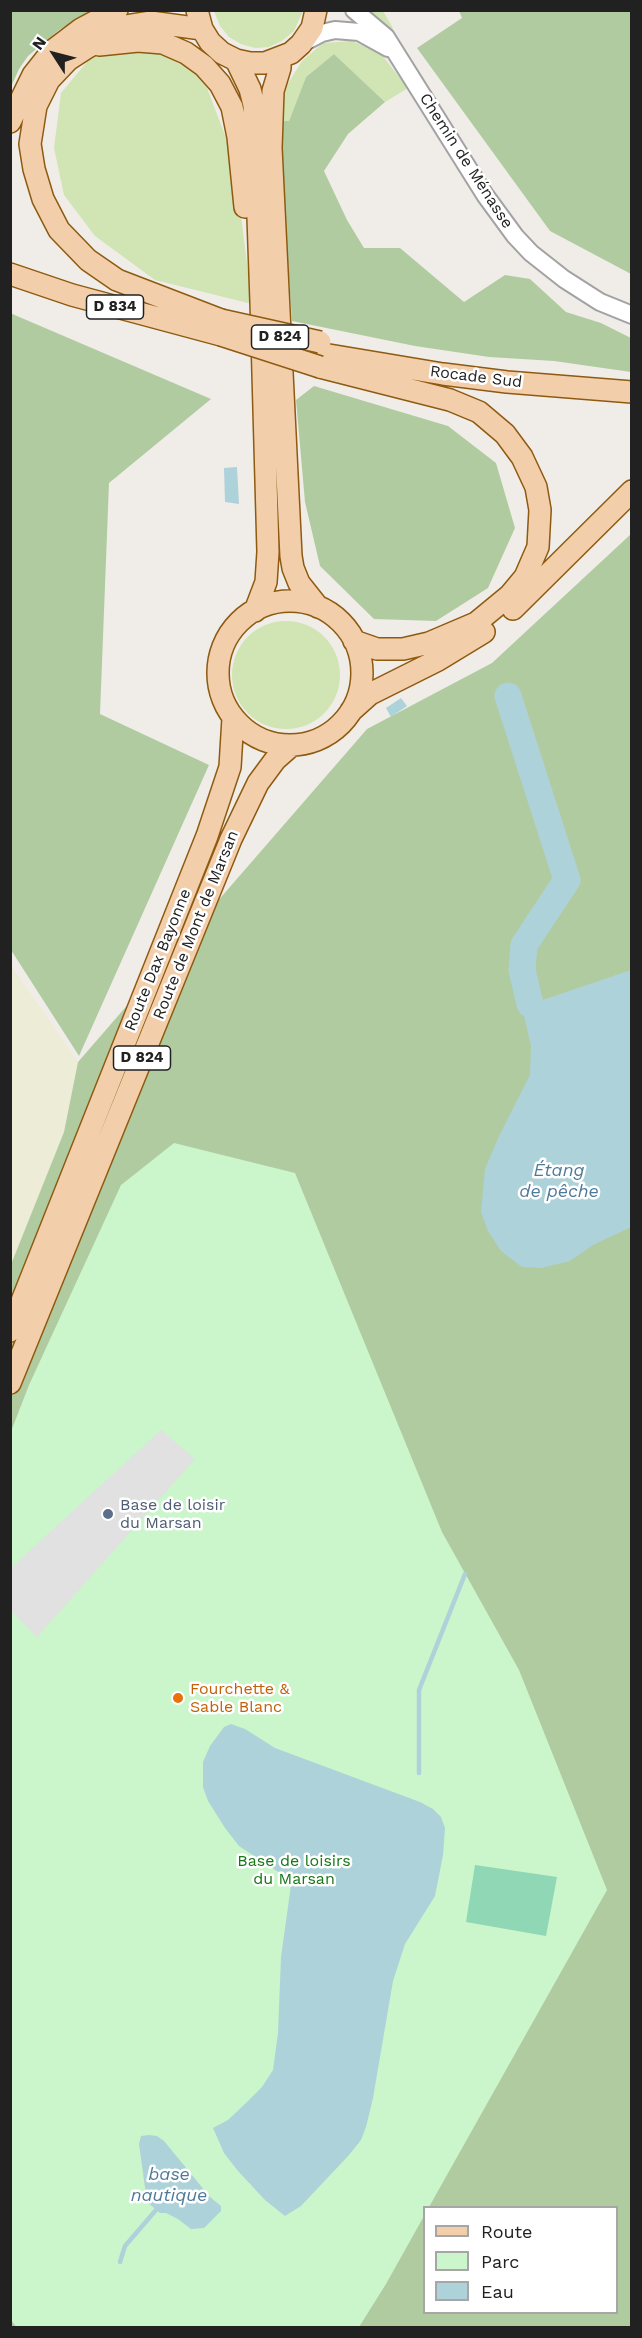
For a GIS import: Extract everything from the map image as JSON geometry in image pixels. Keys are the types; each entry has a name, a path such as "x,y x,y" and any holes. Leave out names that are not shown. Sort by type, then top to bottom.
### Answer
{"main road":[{"path":"10,122 33,75 52,51 81,29 117,10"},
{"path":"221,328 117,280 88,260 59,230 43,198 34,169 30,144 36,106 49,80 69,60 125,26 150,22 200,20 210,42 222,53 236,60 265,63 280,59 301,44 312,28 316,10"},
{"name":"D 824","path":"88,47 138,41 163,43 186,53 204,66 220,84 232,108 238,137 252,279 261,302"},
{"name":"D 824","path":"280,59 280,68 273,91 271,148 291,555 299,583 318,607"},
{"name":"D 824","path":"236,60 250,89 254,105 261,302 268,552 266,582 255,611"},
{"name":"D 834","path":"10,274 72,295 221,328 320,354"},
{"name":"D 824","path":"320,354 479,412 505,434 522,457 536,487 540,510 537,547 532,563 519,585 494,610 476,623 429,643 403,649 377,650 354,641"},
{"name":"Rocade Sud","path":"320,354 443,375 632,392"},
{"path":"351,711 362,677 360,658 354,641 334,616 318,607 287,601 270,604 255,611 231,632 223,646 219,664 219,683 224,702 233,718 254,736 279,744 292,745 310,742 340,725 351,711 370,694 438,660 502,619 560,564 632,490"},
{"name":"Route Dax Bayonne","path":"10,1331 207,837 230,767 233,718"},
{"name":"Route de Mont de Marsan","path":"10,1383 234,832 263,775 280,754 292,745"}],"street":[{"name":"Chemin de Ménasse","path":"354,10 386,37 503,222 531,253 548,268 600,302 632,315"},
{"name":"Chemin de Ménasse","path":"301,44 322,33 348,30 374,39 398,55"},
{"path":"600,302 632,302"}],"green space":[{"path":"11,10 91,11 59,30 28,56 11,87"},
{"path":"214,10 303,11 294,31 282,41 269,47 255,48 229,37 220,26"},
{"path":"363,11 383,11 393,28 388,33"},
{"path":"459,11 631,11 631,274 550,231 417,48 462,18"},
{"path":"139,38 186,61 207,88 234,159 252,304 155,280 95,236 64,195 54,148 61,93 95,52"},
{"path":"352,41 381,54 408,88 385,102 334,54 306,77 289,121 278,121 287,85 302,61 323,43"},
{"path":"334,54 385,102 348,134 324,171 347,220 364,248 400,248 464,302 505,275 530,279 566,312 601,323 631,338 631,372 554,361 489,357 415,346 292,321 278,121 289,121 306,77"},
{"path":"10,313 211,399 109,483 100,714 209,765 79,1056 11,950"},
{"path":"314,386 448,426 496,463 515,528 488,588 436,621 374,619 320,566 305,502 296,400"},
{"path":"631,534 631,2327 11,2327 10,1267 64,1132 78,1062 367,729 492,663"},
{"path":"286,621 307,625 324,637 336,654 340,675 336,696 324,713 307,725 286,729 265,725 248,713 236,696 232,675 236,654 248,637 265,625"},
{"path":"11,965 78,1062 64,1132 11,1267"},
{"name":"Base de loisirs du Marsan","path":"174,1143 295,1173 442,1532 519,1670 607,1890 430,2206 423,2206 423,2218 359,2327 17,2328 11,2320 10,1434 29,1385 121,1185"},
{"path":"475,1865 557,1877 546,1936 466,1922"}],"shaded area":[{"name":"Base de loisir du Marsan","path":"161,1430 195,1459 37,1637 11,1611 11,1568"}],"water":[{"path":"237,467 239,504 225,502 224,468"},
{"path":"401,698 407,706 391,717 386,708"},
{"name":"Étang de pêche","path":"631,970 631,1227 593,1245 570,1261 541,1268 522,1267 501,1251 488,1231 481,1212 485,1169 530,1075 531,1046 522,1007"},
{"path":"231,1724 245,1729 275,1748 420,1802 433,1809 441,1817 445,1828 443,1855 435,1896 405,1944 393,1981 373,2098 361,2140 301,2206 285,2216 265,2200 238,2171 224,2153 213,2128 228,2120 246,2103 262,2087 273,2070 278,2033 281,1957 291,1885 286,1877 239,1846 208,1801 203,1787 203,1762 210,1746 224,1727"},
{"name":"base nautique","path":"141,2136 157,2136 164,2141 210,2197 221,2206 221,2211 204,2228 191,2229 178,2219 166,2213 160,2213 147,2202 139,2144"}],"waterway":[{"path":"508,696 567,880 524,945 522,970 530,1004"},
{"path":"419,1773 419,1690 465,1574"},
{"path":"120,2262 125,2246 156,2210"}],"place":[{"name":"Base de loisir du Marsan","path":"108,1514"},
{"name":"Fourchette & Sable Blanc","path":"178,1698"}]}
